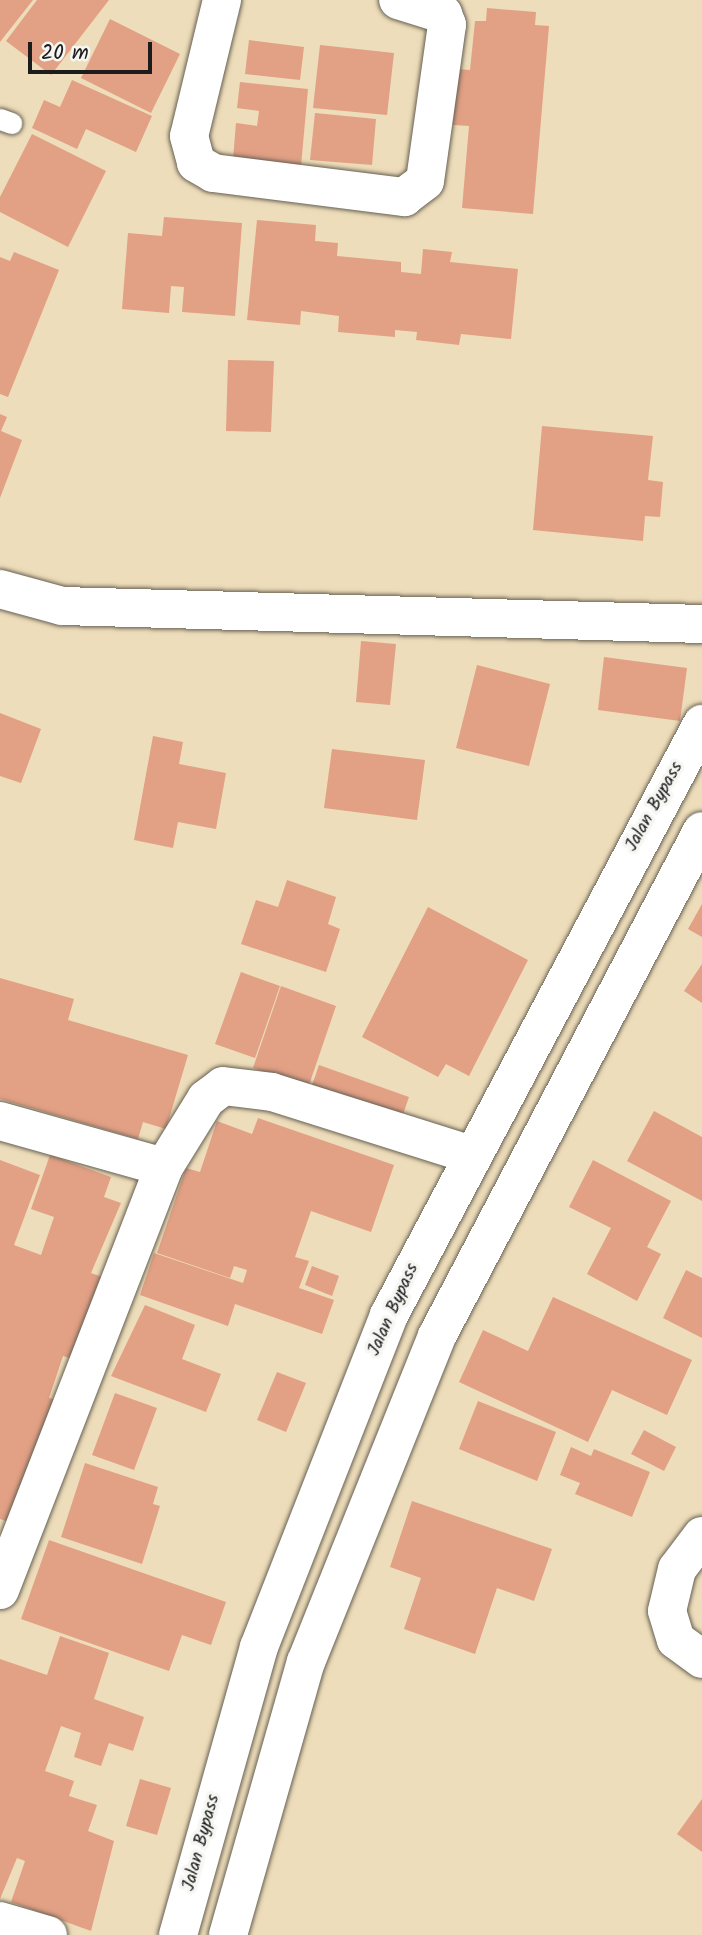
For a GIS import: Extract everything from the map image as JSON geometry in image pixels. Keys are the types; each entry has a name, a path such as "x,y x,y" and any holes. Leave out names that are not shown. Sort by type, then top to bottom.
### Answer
{"main road":[{"path":"222,0 188,136 196,163 213,173 404,197 425,181 447,25 443,14 398,0"},
{"path":"0,589 62,606 702,624"},
{"name":"Jalan Bypass","path":"178,1935 259,1647 389,1315 470,1154 702,724"},
{"path":"228,1935 306,1662 437,1336 702,831"},
{"path":"0,1590 164,1167 192,1115 223,1086 272,1092 470,1154"},
{"path":"0,1121 164,1167"},
{"path":"389,1315 437,1336"},
{"path":"702,1536 677,1569 667,1611 676,1640 702,1659"},
{"path":"0,1921 48,1935"}],"building":[{"path":"0,0 33,0 0,42"},
{"path":"37,0 109,0 51,75 6,41"},
{"path":"487,8 536,12 535,25 549,26 533,214 462,208 469,126 453,125 457,69 470,70 475,21 486,21"},
{"path":"110,19 180,54 151,113 81,78"},
{"path":"249,40 304,47 300,80 245,74"},
{"path":"320,45 394,53 387,115 313,108"},
{"path":"72,80 152,116 136,152 86,129 77,149 32,128 44,100 60,107"},
{"path":"240,82 308,89 300,177 233,159 236,123 257,126 259,111 237,108"},
{"path":"315,113 376,119 372,165 310,160"},
{"path":"32,134 106,171 68,247 0,212 0,197"},
{"path":"164,217 242,223 235,316 182,312 184,287 171,286 169,313 122,309 128,233 162,236"},
{"path":"257,220 316,225 315,241 338,243 337,256 401,262 401,272 421,274 423,249 452,252 450,262 518,269 511,339 461,334 459,345 416,340 417,332 395,330 395,337 338,332 339,316 301,311 300,325 247,320"},
{"path":"14,252 59,270 8,397 0,394 0,257 10,261"},
{"path":"228,360 274,361 271,432 226,431"},
{"path":"0,414 7,417 1,431 22,440 0,498"},
{"path":"542,426 653,436 648,480 663,482 660,517 645,516 643,541 533,530"},
{"path":"361,641 396,644 390,705 356,702"},
{"path":"604,657 687,668 680,721 598,710"},
{"path":"477,665 550,684 529,766 456,748"},
{"path":"0,713 41,729 21,783 0,776"},
{"path":"153,736 183,742 179,764 226,773 216,829 178,822 173,848 134,840"},
{"path":"332,749 425,760 417,820 324,808"},
{"path":"287,880 336,897 328,924 340,929 326,972 241,944 256,900 278,907"},
{"path":"702,904 702,937 688,929"},
{"path":"428,907 528,960 469,1076 446,1064 438,1077 362,1037"},
{"path":"702,964 702,1003 684,991"},
{"path":"241,972 280,986 255,1058 215,1044"},
{"path":"0,978 74,999 68,1020 188,1055 166,1129 143,1122 138,1139 0,1099"},
{"path":"281,986 336,1006 308,1088 253,1068"},
{"path":"319,1065 409,1097 400,1123 310,1091"},
{"path":"654,1111 702,1137 702,1201 627,1161"},
{"path":"258,1118 394,1165 371,1232 311,1211 295,1257 309,1261 299,1288 334,1300 322,1334 235,1304 228,1326 140,1295 154,1253 243,1283 247,1270 234,1266 230,1278 157,1253 186,1168 200,1172 217,1121 252,1134"},
{"path":"50,1155 111,1177 104,1197 121,1203 91,1273 108,1279 79,1361 63,1356 49,1398 58,1400 15,1524 0,1519 0,1160 40,1175 14,1245 41,1255 54,1217 31,1209"},
{"path":"593,1160 671,1201 647,1247 661,1254 637,1301 587,1274 611,1228 569,1207"},
{"path":"312,1266 339,1276 332,1296 305,1285"},
{"path":"686,1270 702,1278 702,1338 663,1318"},
{"path":"553,1297 692,1360 667,1415 612,1390 588,1442 459,1382 483,1330 528,1351"},
{"path":"145,1305 195,1325 182,1359 221,1374 206,1412 111,1376"},
{"path":"277,1372 306,1383 286,1432 257,1420"},
{"path":"115,1393 157,1408 134,1470 92,1455"},
{"path":"478,1401 556,1432 537,1481 459,1449"},
{"path":"644,1430 676,1447 664,1471 631,1454"},
{"path":"571,1447 591,1456 594,1449 650,1472 632,1517 575,1494 580,1483 560,1475"},
{"path":"85,1463 158,1487 153,1504 160,1506 142,1564 61,1537"},
{"path":"412,1501 552,1549 534,1601 497,1588 475,1654 404,1629 421,1578 390,1567"},
{"path":"49,1540 226,1602 211,1645 182,1635 169,1671 21,1619"},
{"path":"60,1636 109,1653 94,1699 144,1717 133,1751 109,1743 101,1766 74,1757 81,1733 61,1726 45,1771 74,1781 69,1796 97,1805 88,1831 114,1841 91,1931 11,1902 25,1861 17,1858 0,1899 0,1659 47,1675"},
{"path":"140,1779 171,1788 157,1835 126,1826"},
{"path":"702,1799 702,1852 677,1834"}]}
